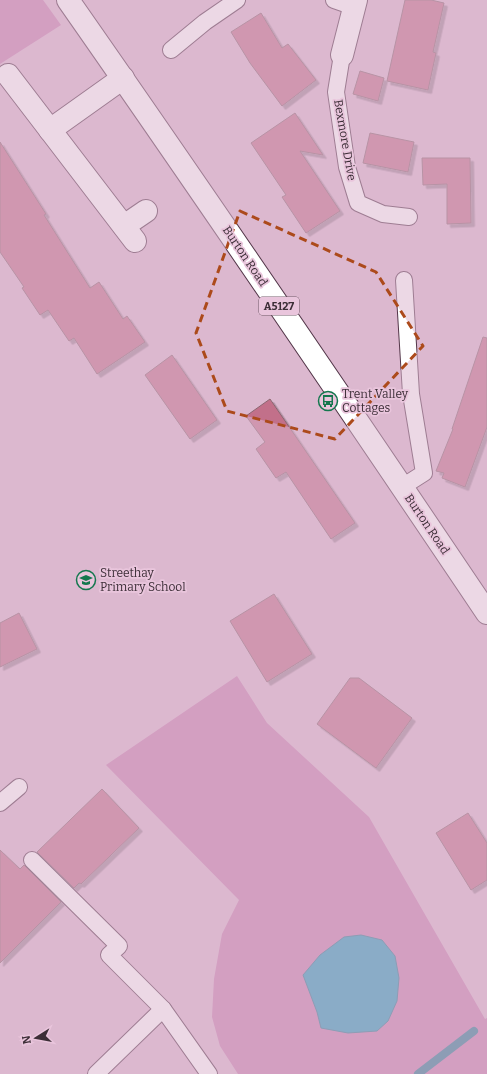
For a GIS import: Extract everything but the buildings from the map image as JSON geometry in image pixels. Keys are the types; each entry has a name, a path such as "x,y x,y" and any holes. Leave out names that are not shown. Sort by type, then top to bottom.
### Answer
{"main road":[{"name":"Burton Road","path":"68,0 123,78 487,613"},
{"name":"Bexmore Drive","path":"342,55 355,4"},
{"path":"8,75 130,233 146,211"},
{"path":"50,130 123,78"}],"lane":[{"path":"170,50 205,22 237,0"},
{"path":"334,0 355,4"},
{"name":"Bexmore Drive","path":"342,55 336,92 347,167 358,203 383,214 409,217"},
{"path":"402,487 424,473 411,394 404,280"},
{"path":"0,803 19,787"},
{"path":"32,860 119,946 109,955 163,1009 209,1074"},
{"path":"96,1074 163,1009"}],"highlighted area":[{"path":"240,211 376,272 423,346 335,439 227,411 196,333"}],"shaded area":[{"path":"0,0 43,0 61,25 0,64"},
{"path":"237,676 267,723 369,817 485,1019 487,1018 487,1074 238,1074 220,1046 212,1017 214,979 222,934 239,900 106,765"}],"water":[{"path":"361,935 382,940 395,956 399,978 397,1001 388,1021 377,1031 348,1033 321,1028 317,1012 303,975 320,955 344,937"}],"waterway":[{"path":"418,1074 474,1031"}],"place":[{"name":"Trent Valley Cottages","path":"328,401"},
{"name":"Streethay Primary School","path":"86,580"}]}
